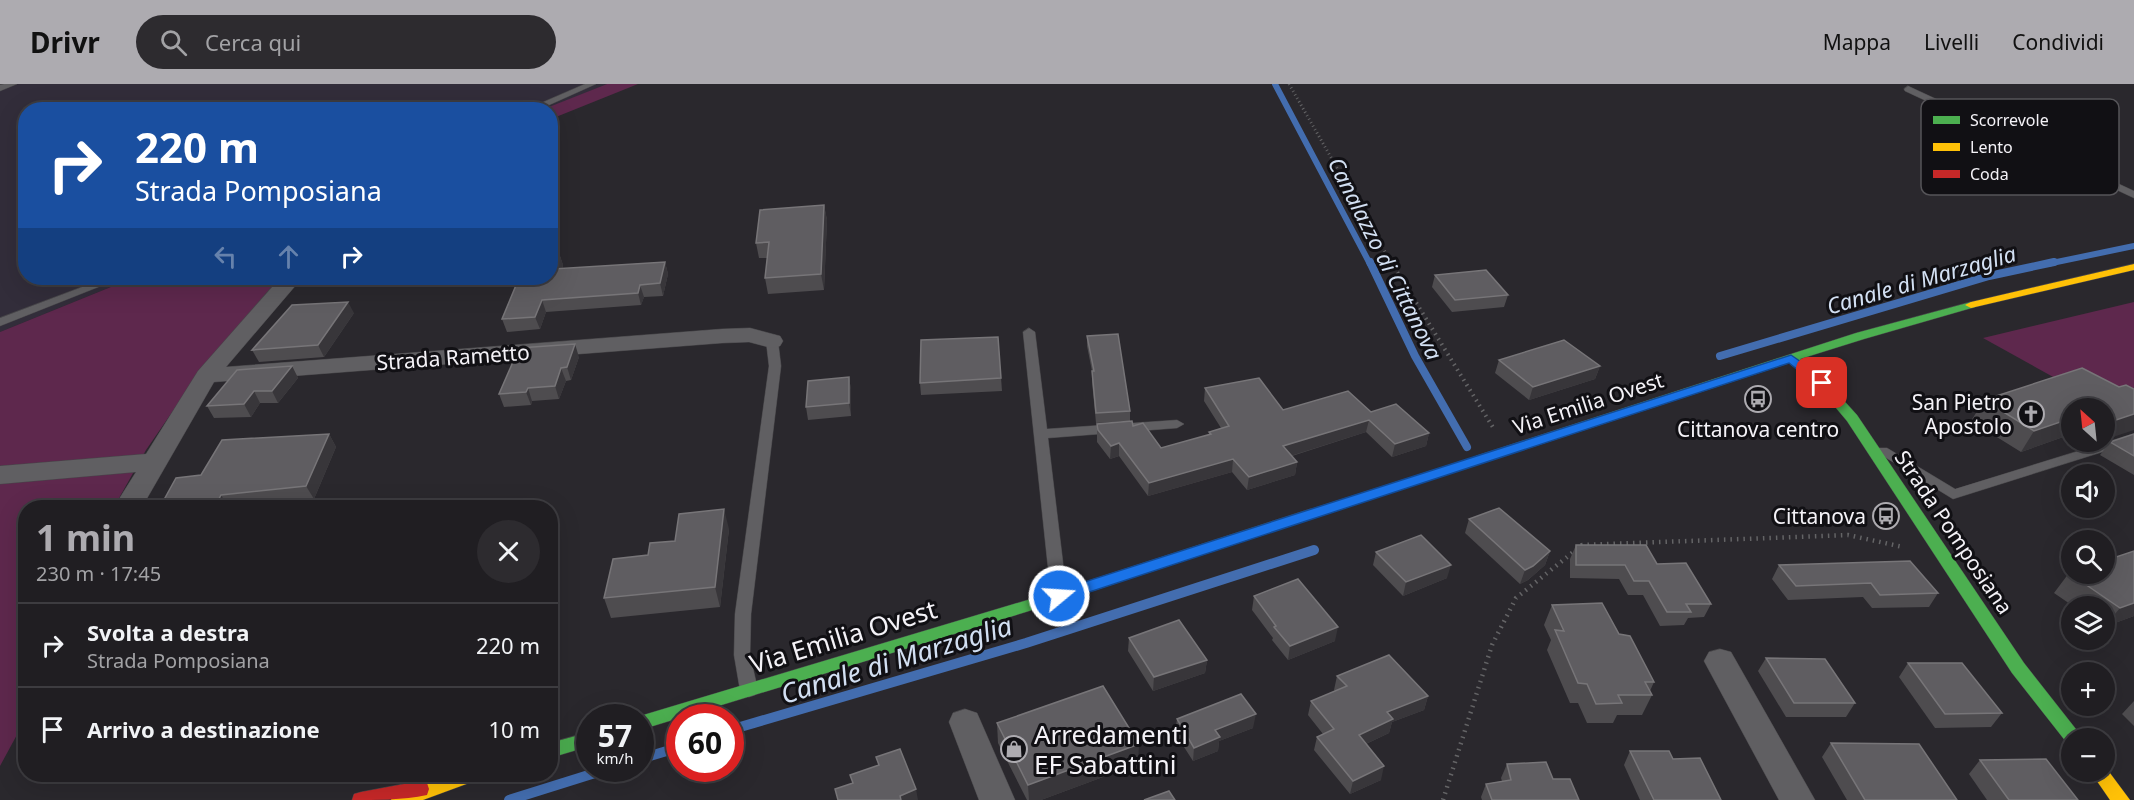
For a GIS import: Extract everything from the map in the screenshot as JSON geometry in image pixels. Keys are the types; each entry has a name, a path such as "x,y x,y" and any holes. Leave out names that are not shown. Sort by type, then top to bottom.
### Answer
{"main road":[{"name":"Via Emilia Ovest","path":"654,719 1059,596 1925,316 2134,267"},
{"name":"Strada Pomposiana","path":"1791,358 1833,392 1870,443 2018,668 2065,728"},
{"path":"558,749 576,743"},
{"path":"400,800 449,782"},
{"path":"2107,782 2121,800"},
{"path":"361,800 436,786"}],"street":[{"path":"133,500 206,376 285,285"},
{"name":"Strada Rametto","path":"206,376 722,336 750,335 772,341"},
{"path":"0,475 154,462"},
{"path":"1720,661 1797,800"},
{"path":"965,722 997,800"}],"lane":[{"path":"0,88 13,84"},
{"path":"549,102 592,84"},
{"path":"1908,89 1929,99"},
{"path":"2119,188 2134,195"},
{"path":"0,322 97,285"},
{"path":"1029,332 1059,596"},
{"path":"749,690 742,655 743,614 775,366 772,341"},
{"path":"1040,434 1177,424"},
{"path":"1870,443 1953,494 2134,438"}],"path":[{"path":"1289,84 1392,264 1508,452"},
{"path":"1443,800 1492,645 1516,598 1582,545 1848,535 1896,546 1941,549"}],"shaded area":[{"path":"0,84 607,84 558,104 558,102 18,102 18,285 116,285 0,332"},
{"path":"607,84 638,84 558,116 558,103"},
{"path":"116,285 273,285 197,376 146,450 118,500 18,500 18,733 0,766 0,332"},
{"path":"2134,302 2134,410 2115,402 2115,398 2104,398 2055,378 1983,338"}],"building":[{"path":"824,205 821,274 765,278 769,242 756,243 760,210"},
{"path":"665,262 660,283 640,285 638,293 542,300 535,317 502,319 516,285 558,285 558,269"},
{"path":"1486,270 1508,295 1455,300 1435,275"},
{"path":"348,302 318,345 252,350 292,305"},
{"path":"1118,334 1130,411 1096,413 1092,371 1094,371 1087,336"},
{"path":"998,337 1001,378 920,383 921,340"},
{"path":"1564,340 1600,366 1533,387 1499,360"},
{"path":"575,344 567,367 561,368 555,386 528,388 526,392 499,394 519,348"},
{"path":"292,366 272,391 254,391 244,404 207,406 237,370"},
{"path":"2082,368 2119,387 2126,385 2134,389 2134,414 2115,420 2115,398 2061,398 2061,422 2034,431 1984,400"},
{"path":"849,377 849,403 806,407 808,381"},
{"path":"1259,378 1283,410 1348,391 1371,412 1396,404 1429,433 1395,444 1369,420 1283,446 1297,462 1249,477 1233,459 1149,483 1119,443 1111,446 1098,430 1097,424 1132,421 1133,426 1143,423 1161,448 1211,434 1209,432 1229,426 1205,388"},
{"path":"329,434 306,486 221,495 218,500 164,500 176,478 201,475 222,440"},
{"path":"2134,434 2134,456 2115,445 2115,440"},
{"path":"1499,508 1550,551 1525,570 1469,519"},
{"path":"724,509 715,587 604,598 613,559 648,555 650,543 675,541 679,514"},
{"path":"1421,535 1451,565 1406,582 1376,552"},
{"path":"1576,545 1646,545 1657,564 1686,563 1711,604 1686,604 1691,612 1667,612 1649,581 1634,581 1625,565 1576,565"},
{"path":"2134,551 2134,603 2120,608 2115,605 2115,596 2103,596 2085,584 2115,584 2115,557"},
{"path":"1910,561 1938,593 1880,595 1871,583 1796,586 1779,565"},
{"path":"1298,579 1338,627 1290,646 1274,627 1276,626 1254,596"},
{"path":"1602,603 1619,634 1630,636 1654,682 1645,682 1652,695 1618,695 1622,703 1596,704 1587,684 1578,683 1555,630 1564,631 1552,605"},
{"path":"1179,620 1207,660 1154,677 1129,638"},
{"path":"1389,655 1428,696 1387,712 1393,719 1359,735 1384,766 1353,781 1317,737 1334,729 1311,701 1347,686 1337,676"},
{"path":"1766,658 1825,659 1855,703 1794,703"},
{"path":"1908,663 1962,663 2002,713 1945,714"},
{"path":"1103,686 1139,744 1028,785 997,723"},
{"path":"1241,694 1256,714 1215,730 1220,737 1194,748 1177,719"},
{"path":"1831,743 1919,744 1957,800 1865,800"},
{"path":"900,749 916,789 900,796 901,800 838,800 835,789 853,783 850,775 879,765 876,757"},
{"path":"1630,751 1669,751 1673,759 1700,758 1721,800 1654,800"},
{"path":"2046,759 2061,778 2061,782 2064,782 2078,800 2009,800 1980,760"},
{"path":"1546,762 1553,779 1570,779 1579,800 1492,800 1486,784 1511,780 1507,764"},
{"path":"1169,791 1175,800 1144,800"}],"waterway":[{"name":"Canalazzo di Cittanova","path":"1275,84 1370,264"},
{"name":"Canale di Marzaglia","path":"2047,264 2134,246"},
{"name":"Canalazzo di Cittanova","path":"1370,262 1415,356 1467,447"},
{"name":"Canale di Marzaglia","path":"1720,356 1989,276 2054,262"},
{"name":"Canale di Marzaglia","path":"744,726 1026,643 1314,550"},
{"name":"Canale di Marzaglia","path":"654,755 666,751"},
{"name":"Canale di Marzaglia","path":"509,800 576,779"}],"traffic: fast":[{"path":"1481,459 1860,336 1971,305"},
{"path":"1791,358 1824,386 1852,418 2018,668 2065,728"},
{"path":"654,719 1059,596 1311,514"},
{"path":"558,749 576,743"}],"traffic: slow":[{"path":"1971,305 2134,267"},
{"path":"400,800 451,782"},
{"path":"2107,782 2121,800"}],"traffic: jam":[{"path":"1311,514 1481,459"},
{"path":"361,800 420,789"}],"place":[{"name":"Cittanova centro","path":"1758,399"},
{"name":"San Pietro Apostolo","path":"2031,414"},
{"name":"Cittanova","path":"1886,516"},
{"name":"Arredamenti EF Sabattini","path":"1014,749"}],"route":[{"path":"1059,596 1791,358 1822,383"}]}
